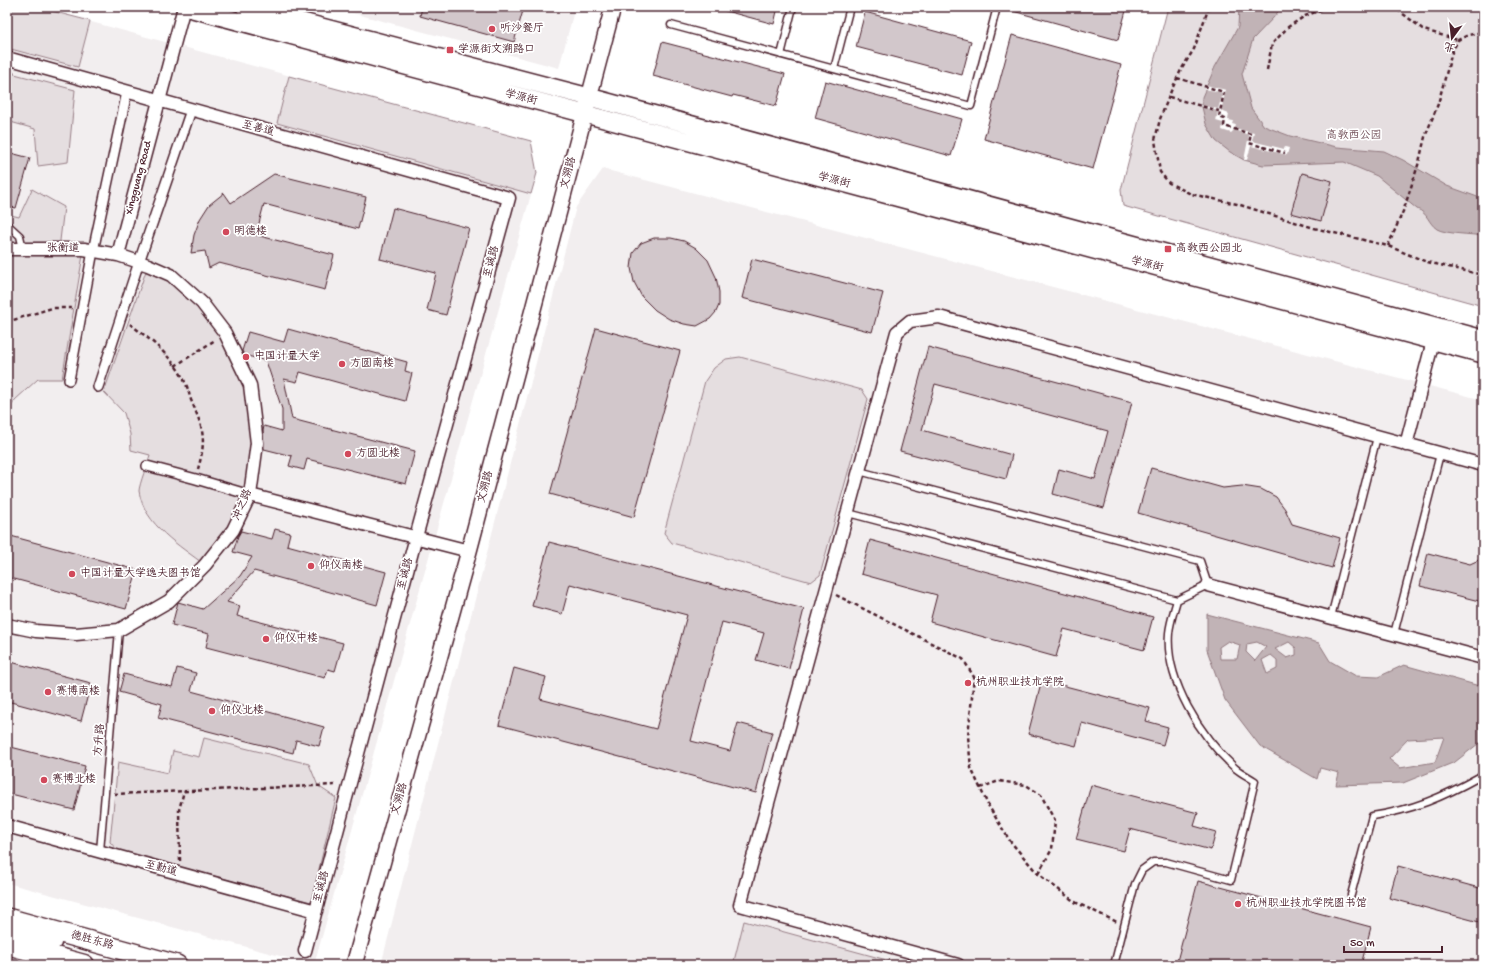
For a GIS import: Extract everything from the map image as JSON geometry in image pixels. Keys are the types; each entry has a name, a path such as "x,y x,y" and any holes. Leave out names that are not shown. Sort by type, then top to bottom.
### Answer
{"highway":[{"path":"7,944 84,965"}],"main road":[{"name":"学源街","path":"185,7 584,115 1483,354"},
{"name":"学源街","path":"245,7 589,97 1483,339"},
{"name":"德胜东路","path":"7,918 177,965"},
{"path":"7,934 125,950"}],"street":[{"name":"Xingguang Road","path":"118,255 185,7"},
{"name":"文溯路","path":"354,965 470,551 613,7"},
{"name":"至善道","path":"7,58 510,198"},
{"path":"69,380 127,92"},
{"path":"98,387 191,110"},
{"name":"至诚路","path":"305,951 416,537 510,198"},
{"name":"张衡道","path":"7,249 59,249 94,251 118,255"},
{"name":"冲之路","path":"7,625 36,631 76,634 119,630 169,601 205,565 232,530 250,495 257,443 250,385 225,333 202,303 172,275 118,255"},
{"path":"958,965 740,905 897,332 910,321 939,318 1483,465"},
{"path":"1406,445 1433,341"},
{"path":"146,466 250,495 470,551"},
{"path":"1208,585 1483,658"},
{"name":"至勤道","path":"7,826 316,911"}],"lane":[{"path":"781,55 793,7"},
{"path":"834,69 850,7"},
{"path":"671,25 971,106 997,7"},
{"path":"7,224 20,236 23,250"},
{"path":"1331,618 1378,437"},
{"path":"1394,634 1440,454"},
{"path":"848,513 1177,600 1208,585 1200,561 859,471"},
{"path":"1114,965 1135,884 1142,870 1153,862 1166,862 1232,880 1256,781 1235,768 1204,734 1180,692 1171,660 1169,634 1177,600"},
{"name":"方升路","path":"100,851 119,630"},
{"path":"1351,895 1372,816 1391,814 1444,796 1479,777 1483,773"}],"path":[{"path":"1209,7 1194,49 1177,77 1169,96 1160,119 1155,140 1160,172 1169,183 1191,194 1237,204 1314,228 1388,246 1427,262 1483,275"},
{"path":"1267,70 1272,44 1288,27 1305,16 1328,7"},
{"path":"1390,7 1398,10 1424,30 1458,40"},
{"path":"1388,246 1404,209 1419,162 1425,137 1438,104 1452,52 1458,40 1468,35 1483,32"},
{"path":"1177,77 1224,92 1219,111 1219,117 1225,119 1224,126 1251,134 1249,143 1284,152"},
{"path":"1169,96 1219,111"},
{"path":"7,322 52,308 83,307"},
{"path":"120,318 159,347 185,381 203,434 202,454 196,479"},
{"path":"175,366 225,333"},
{"path":"826,590 963,659 974,677 968,736 971,768 988,805 1010,841 1038,874 1075,902 1124,925"},
{"path":"980,788 999,781 1026,785 1041,795 1055,821 1052,849 1038,874"},
{"path":"105,794 349,785"},
{"path":"180,874 179,810 184,791"}],"shaded area":[{"name":"中国计量大学","path":"7,7 36,7 531,141 537,173 314,965 7,883"},
{"path":"330,7 575,7 559,68"},
{"path":"1239,7 1281,7 1275,16 1253,39 1242,74 1251,108 1264,126 1290,136 1337,147 1384,151 1403,160 1447,186 1483,199 1483,236 1452,233 1437,229 1424,213 1377,176 1344,162 1263,165 1244,160 1230,152 1216,141 1206,124 1202,107 1202,97 1215,67 1238,27"},
{"name":"杭州职业技术学院","path":"603,169 1483,400 1483,965 381,965 576,207"},
{"path":"1207,614 1319,643 1330,661 1356,676 1378,677 1404,665 1483,687 1483,740 1455,762 1403,783 1336,785 1339,773 1320,768 1317,779 1260,746 1225,700 1207,650","holes":["1228,641 1240,645 1237,659 1220,659 1219,647","1257,642 1266,647 1255,661 1246,652 1247,644","1289,642 1296,648 1296,655 1287,658 1275,649","1271,655 1277,660 1277,669 1267,674 1262,660","1444,737 1435,762 1400,768 1389,759 1408,739"]}],"green space":[{"path":"7,7 36,7 90,21 78,67 7,48"},
{"name":"高教西公园","path":"1168,7 1483,7 1483,306 1123,206 1121,190"},
{"path":"7,72 75,90 68,162 38,166 35,129 7,121"},
{"path":"289,76 531,141 537,173 531,194 277,123"},
{"path":"32,189 64,207 59,249 84,249 62,379 38,379 15,400 7,413 7,214 19,217"},
{"path":"148,265 202,303 250,385 257,443 250,495 205,565 164,534 148,514 142,503 139,488 150,455 131,450 130,434 124,413 104,392"},
{"path":"740,357 862,390 868,399 820,575 811,582 672,543 664,533 705,381 714,368 726,359"},
{"path":"204,738 309,764 318,786 336,798 311,902 117,850 110,842 118,762 168,773 173,751 199,757"},
{"path":"744,921 905,965 733,965"}],"pier":[{"path":"1206,85 1226,90 1221,111 1229,114 1228,120 1233,121 1232,124 1236,125 1235,128 1254,133 1252,141 1284,149 1285,147 1289,148 1287,155 1251,146 1247,160 1244,160 1249,135 1234,130 1231,133 1222,130 1223,123 1216,121 1218,111 1202,107 1201,105 1218,109 1223,93 1205,89"}],"building":[{"name":"听沙餐厅","path":"422,7 524,7 514,42 420,16"},
{"path":"722,7 778,7 774,24 722,10"},
{"path":"1010,7 1127,7 1118,40 1009,10"},
{"path":"865,12 971,41 962,75 856,47"},
{"path":"1012,35 1121,65 1093,169 984,139"},
{"path":"662,42 785,74 776,106 733,95 732,97 653,76"},
{"path":"825,81 962,119 951,156 815,118"},
{"path":"7,152 30,158 16,208 7,206"},
{"path":"1302,173 1332,181 1321,221 1291,213"},
{"name":"明德楼","path":"274,174 366,197 358,229 264,204 256,235 334,255 325,290 219,263 209,268 205,251 191,253 194,235 200,219 209,205 224,193 231,203"},
{"path":"393,208 469,228 446,315 427,310 436,273 380,259"},
{"path":"654,238 671,238 684,241 696,248 708,260 716,277 719,292 719,305 716,312 710,319 697,326 684,324 669,319 655,310 642,297 634,282 631,268 633,253 641,243"},
{"path":"752,259 883,293 872,332 742,298"},
{"path":"596,328 680,351 634,517 550,494"},
{"path":"288,329 407,362 405,371 412,373 405,401 300,372 297,382 284,379 292,419 415,451 406,484 307,459 304,470 289,466 292,456 264,449 264,426 282,431 282,409 266,361 244,355 242,351 248,332 284,342"},
{"path":"928,347 1132,402 1104,508 1053,494 1059,469 1095,479 1108,431 935,384 922,430 1012,455 1006,479 900,451"},
{"path":"1151,468 1223,488 1242,486 1261,489 1276,497 1285,509 1292,524 1340,538 1332,568 1138,513"},
{"path":"275,529 290,533 287,545 386,572 377,605 254,571 227,602 240,606 237,616 343,643 335,671 328,669 325,678 206,647 209,634 172,625 178,602 203,609 240,576 252,557 233,552 241,531 272,539"},
{"name":"中国计量大学逸夫图书馆","path":"7,535 137,570 126,609 7,577"},
{"path":"870,540 1153,617 1144,650 1064,629 1056,657 930,622 937,595 861,574"},
{"path":"549,542 804,609 789,669 756,660 764,633 722,622 691,741 730,751 738,723 772,732 756,793 499,725 514,668 546,677 540,699 656,729 687,615 570,584 562,614 532,606"},
{"path":"1428,553 1470,564 1483,558 1483,602 1420,586"},
{"name":"赛博南楼","path":"7,661 91,683 81,721 7,701"},
{"name":"仰仪北楼","path":"177,668 196,673 191,691 324,727 319,746 296,740 293,753 158,718 162,704 119,692 124,674 172,687"},
{"path":"1042,680 1150,708 1146,721 1168,727 1163,745 1082,723 1076,746 1028,734"},
{"name":"赛博北楼","path":"7,746 85,766 74,810 7,793"},
{"path":"1091,785 1198,813 1194,826 1216,832 1211,850 1130,829 1124,851 1076,839"},
{"path":"1398,866 1483,889 1483,923 1389,898"},
{"name":"杭州职业技术学院图书馆","path":"1198,881 1371,927 1361,965 1176,965"}],"place":[{"name":"听沙餐厅","path":"492,29"},
{"name":"学源街文溯路口","path":"450,50"},
{"name":"明德楼","path":"226,232"},
{"name":"高教西公园北","path":"1168,249"},
{"name":"中国计量大学","path":"246,357"},
{"name":"方圆南楼","path":"342,364"},
{"name":"方圆北楼","path":"348,454"},
{"name":"仰仪南楼","path":"311,566"},
{"name":"中国计量大学逸夫图书馆","path":"72,574"},
{"name":"仰仪中楼","path":"266,639"},
{"name":"杭州职业技术学院","path":"968,683"},
{"name":"赛博南楼","path":"48,692"},
{"name":"仰仪北楼","path":"212,711"},
{"name":"赛博北楼","path":"44,780"},
{"name":"杭州职业技术学院图书馆","path":"1238,904"}]}
